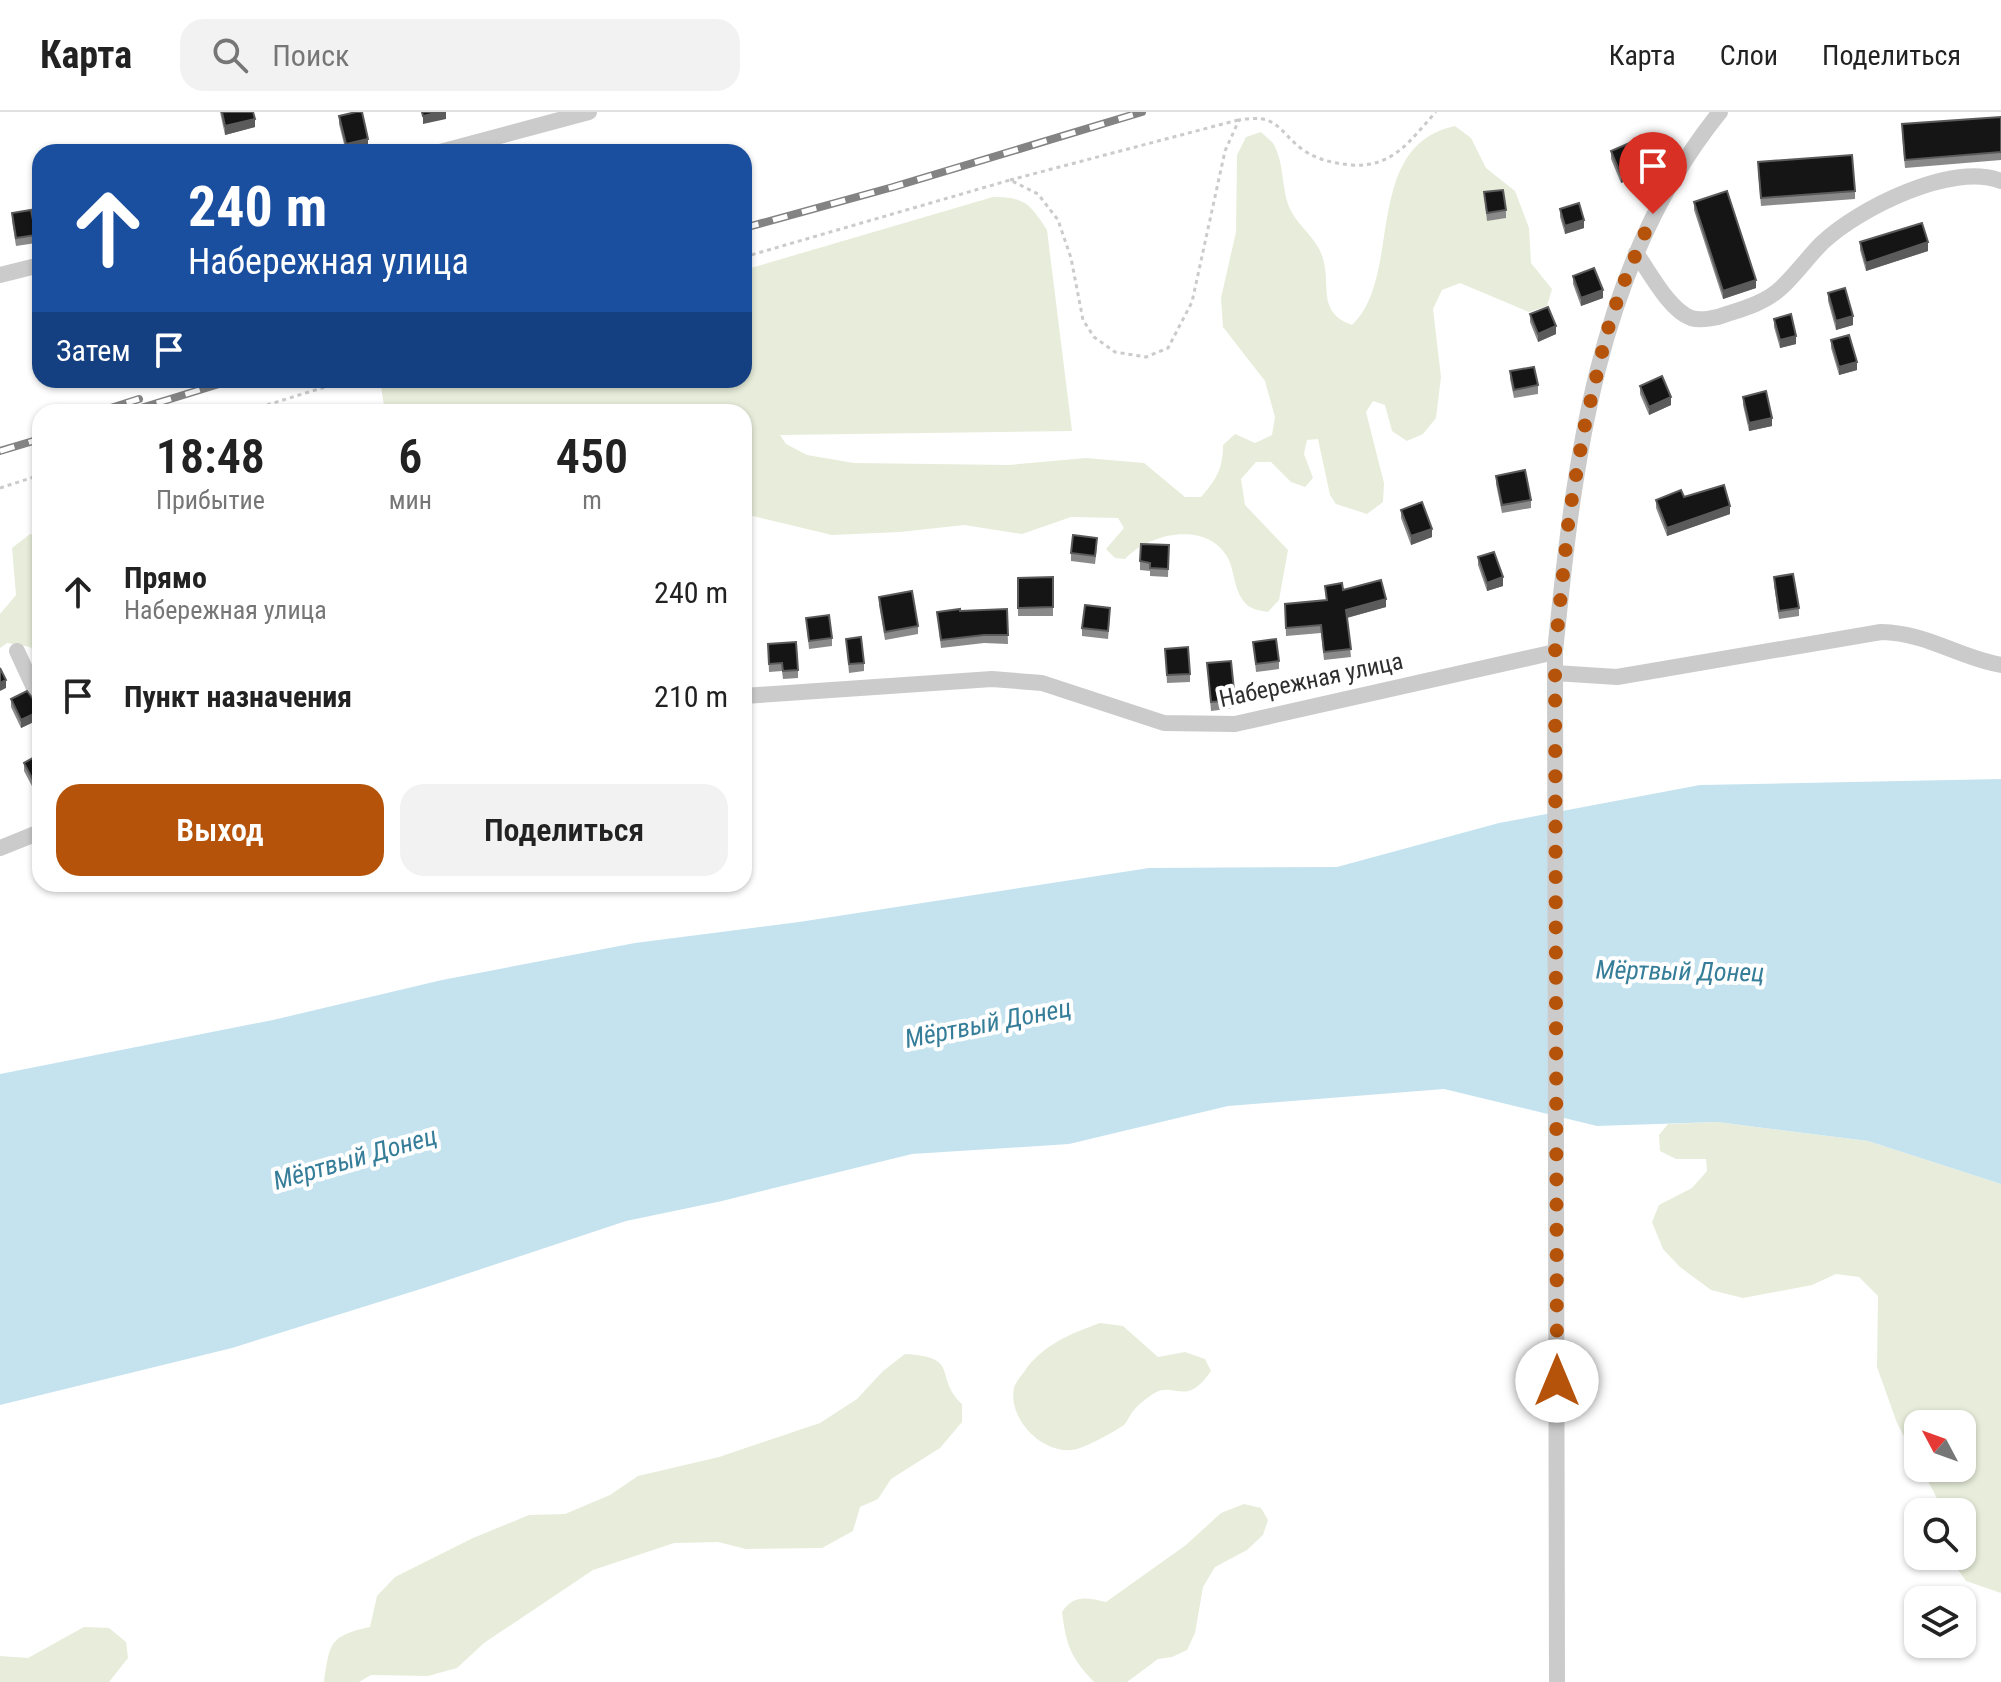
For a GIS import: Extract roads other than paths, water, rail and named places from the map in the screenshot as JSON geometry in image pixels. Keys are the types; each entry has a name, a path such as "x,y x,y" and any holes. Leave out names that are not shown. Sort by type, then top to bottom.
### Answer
{"street":[{"path":"470,144 589,112"},
{"path":"1557,1682 1555,652 1569,516 1584,429 1606,335 1636,253 1653,214 1678,171 1720,112"},
{"path":"1636,253 1674,307 1692,318 1717,318 1755,305 1779,290 1823,242 1874,207 1928,185 1964,177 1987,176 2001,181"},
{"path":"0,275 32,267"},
{"path":"1555,673 1617,677 1881,632 1905,633 1979,661 2001,665"},
{"path":"17,651 32,684"},
{"name":"Набережная улица","path":"752,695 992,679 1042,683 1164,723 1235,724 1555,652"},
{"path":"0,848 32,835"}],"water":[{"name":"Мёртвый Донец","path":"2001,779 2001,1184 1868,1141 1717,1122 1597,1126 1444,1089 1228,1106 1069,1144 912,1154 722,1201 626,1221 232,1348 0,1405 0,1074 273,1020 442,980 635,943 799,922 1149,868 1337,867 1499,823 1700,785"}],"railway":[{"path":"752,226 1142,112"},
{"path":"154,404 206,388"},
{"path":"123,404 139,399"},
{"path":"0,451 32,441"}]}
